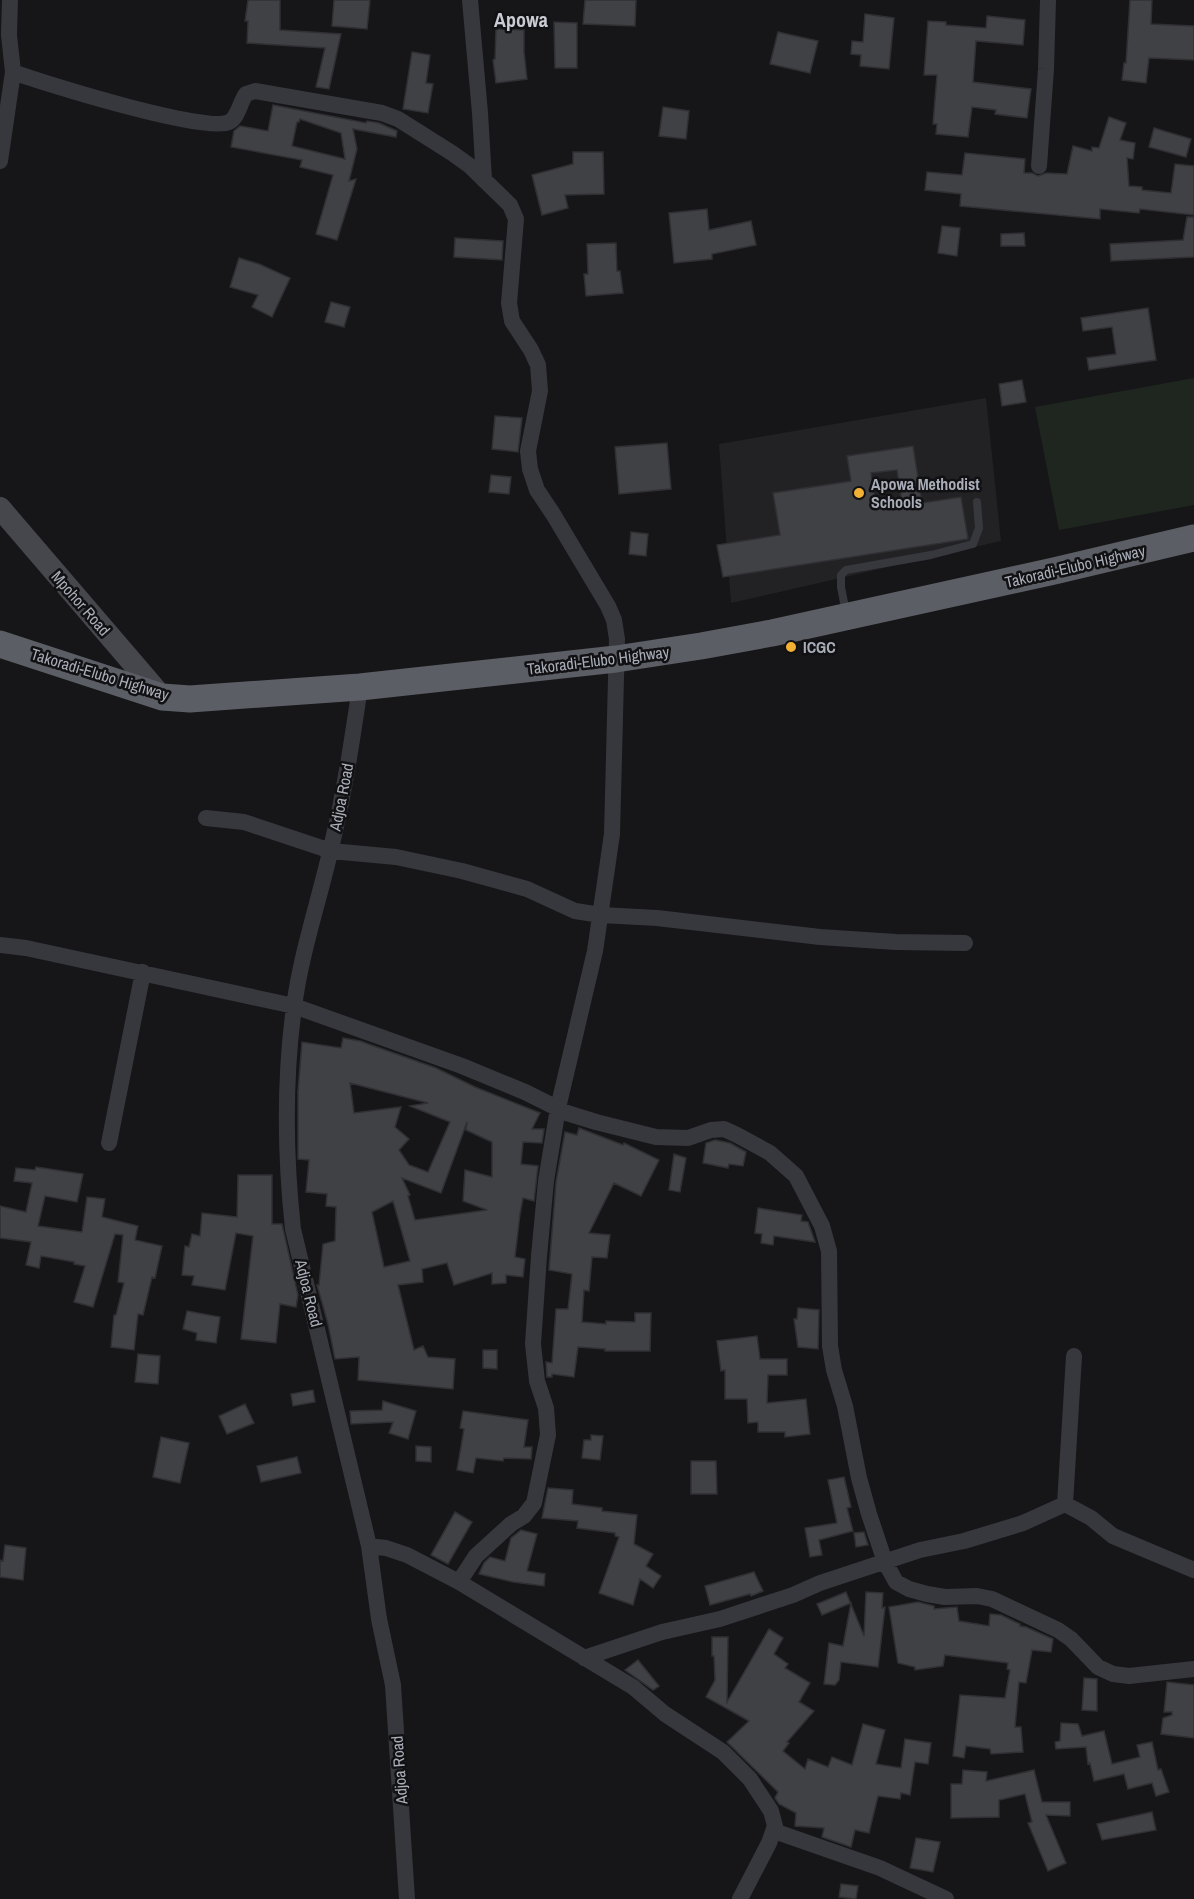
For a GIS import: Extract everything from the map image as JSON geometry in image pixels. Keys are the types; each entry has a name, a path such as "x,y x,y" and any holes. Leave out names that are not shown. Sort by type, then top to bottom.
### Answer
{"highway":[{"name":"Takoradi-Elubo Highway","path":"0,644 162,697 190,699 360,687 616,659 701,646 846,617 1194,538"}],"main road":[{"name":"Mpohor Road","path":"0,508 162,697"}],"street":[{"path":"0,161 13,72 9,35 10,0"},
{"path":"470,0 484,180"},
{"path":"1039,166 1048,0"},
{"path":"13,72 169,117 208,124 229,123 246,94 255,91 382,113 398,119 470,166 510,206 516,219 509,303 512,321 538,364 540,391 528,451 530,469 537,490 554,514 608,606 617,639 612,834 595,951 558,1107 546,1181 533,1344 537,1381 546,1408 548,1435 534,1503 524,1516 511,1524 476,1556 459,1582"},
{"name":"Adjoa Road","path":"360,687 341,803 331,851 307,939 294,1006 286,1112 288,1179 294,1229 369,1546 379,1619 393,1685 407,1899"},
{"path":"206,818 244,822 331,851 396,857 462,871 527,890 575,911 820,937 896,942 965,943"},
{"path":"0,945 26,948 143,972 294,1006 462,1066 577,1117 657,1137 688,1137 711,1130 724,1130 770,1153 795,1176 822,1226 829,1251 830,1346 834,1370 845,1406 859,1478 885,1562 896,1582 909,1589 945,1597 970,1596 992,1599 1043,1622 1071,1639 1098,1667 1113,1674 1129,1676 1194,1670"},
{"path":"110,1143 143,972"},
{"path":"1065,1504 1074,1356"},
{"path":"584,1658 662,1632 720,1619 920,1550 964,1541 1023,1523 1065,1504"},
{"path":"1065,1504 1091,1518 1113,1536 1194,1570"},
{"path":"369,1546 386,1548 407,1555 459,1582 633,1687 665,1714 723,1752 750,1779 771,1810 775,1826 740,1899"},
{"path":"774,1831 880,1868 946,1899"}],"lane":[{"path":"846,617 841,586 841,575 846,570 931,555 973,544 979,528 977,502"}],"shaded area":[{"path":"1194,378 1194,505 1059,530 1035,407"},
{"name":"Apowa Methodist Schools","path":"986,398 1001,541 731,603 719,444"}],"building":[{"path":"248,0 280,0 280,30 341,34 329,89 316,87 325,48 247,43 248,21 245,21"},
{"path":"334,0 370,0 367,29 332,26"},
{"path":"585,0 636,0 635,26 583,24"},
{"path":"1130,0 1152,0 1151,24 1194,26 1194,60 1149,58 1146,83 1122,80 1124,63 1126,63"},
{"path":"865,14 894,18 889,69 860,66 861,55 851,54 852,41 863,42"},
{"path":"987,16 1025,20 1023,45 976,41 973,82 1031,89 1027,118 995,114 996,110 972,107 968,137 936,134 937,124 933,124 937,75 924,75 928,21 946,22 946,25 986,28"},
{"path":"554,22 577,23 577,68 555,68"},
{"path":"496,29 524,30 527,79 496,83 493,60 495,59"},
{"path":"778,32 818,41 810,73 770,64"},
{"path":"412,52 430,55 426,83 433,84 428,113 403,109"},
{"path":"273,105 366,123 367,121 379,123 397,131 396,137 353,129 357,149 349,181 356,179 337,240 316,234 333,175 300,167 302,160 231,147 234,131 240,126 268,131","holes":["300,119 341,133 345,159 292,146 297,122"]},
{"path":"663,107 689,111 686,139 659,136"},
{"path":"1109,117 1126,123 1120,140 1135,143 1133,159 1127,158 1129,186 1142,187 1142,190 1171,193 1175,164 1194,166 1194,215 1140,209 1139,213 1100,209 1100,219 960,206 961,194 925,190 927,172 962,175 965,153 1025,159 1024,173 1038,176 1046,173 1067,174 1073,146 1092,151 1092,147 1099,148"},
{"path":"1154,128 1191,139 1186,157 1149,147"},
{"path":"573,152 603,152 604,194 565,195 568,208 542,215 532,175 573,164"},
{"path":"707,209 709,230 751,221 756,245 712,254 712,259 674,263 669,213"},
{"path":"1187,217 1194,217 1194,257 1111,261 1110,244 1183,240"},
{"path":"942,226 960,228 957,256 938,253"},
{"path":"1024,233 1025,246 1001,246 1001,234"},
{"path":"455,238 503,241 502,260 454,257"},
{"path":"616,243 617,271 620,271 623,293 586,296 584,274 588,274 587,244"},
{"path":"239,258 290,278 272,317 252,307 258,295 230,287"},
{"path":"331,302 350,307 344,327 325,322"},
{"path":"1148,308 1156,360 1089,370 1087,358 1116,354 1112,327 1083,331 1081,318"},
{"path":"1022,380 1026,402 1002,406 999,384"},
{"path":"495,416 522,418 518,452 492,449"},
{"path":"667,443 671,489 619,494 615,447"},
{"path":"913,446 922,503 961,497 968,539 723,577 717,545 780,535 773,493 851,481 847,456","holes":["897,470 902,502 876,506 871,473"]},
{"path":"491,475 511,477 509,494 489,492"},
{"path":"631,532 648,534 646,556 629,554"},
{"path":"343,1038 360,1041 436,1068 475,1087 540,1113 532,1129 544,1129 542,1143 523,1142 521,1164 538,1166 534,1201 523,1198 520,1214 515,1257 525,1259 523,1277 506,1275 506,1283 492,1284 492,1273 454,1285 447,1263 422,1269 423,1282 398,1285 414,1350 423,1346 428,1357 455,1359 453,1389 358,1380 359,1357 335,1359 317,1285 319,1285 323,1244 335,1241 336,1207 326,1206 327,1194 306,1192 309,1160 298,1159 298,1091 302,1042 341,1048","holes":["350,1083 428,1103 410,1106 450,1122 428,1172 409,1165 399,1150 409,1139 395,1127 401,1107 354,1113","467,1122 466,1130 492,1142 492,1177 465,1170 463,1201 487,1210 415,1220 408,1196 410,1195 402,1178 441,1193","393,1201 410,1261 384,1267 372,1212"]},
{"path":"579,1128 623,1145 624,1143 659,1160 641,1196 614,1183 589,1233 610,1235 607,1258 592,1257 589,1291 584,1290 582,1322 606,1324 606,1321 635,1322 635,1313 651,1313 650,1351 605,1351 605,1349 578,1347 574,1377 552,1374 552,1377 547,1377 546,1362 552,1363 556,1309 568,1309 572,1274 549,1270 556,1182 565,1132 577,1135"},
{"path":"715,1140 730,1143 746,1152 743,1166 729,1164 728,1168 703,1163 706,1143"},
{"path":"674,1154 686,1158 680,1192 669,1190"},
{"path":"36,1167 83,1174 77,1202 45,1196 38,1226 82,1232 87,1197 105,1199 102,1217 138,1226 135,1240 162,1246 143,1315 138,1314 134,1350 111,1347 114,1315 116,1315 124,1283 118,1282 123,1235 115,1234 93,1307 74,1302 85,1266 41,1256 39,1268 26,1265 31,1242 0,1238 0,1206 26,1212 32,1183 14,1181 16,1168 35,1170"},
{"path":"238,1175 272,1175 272,1224 282,1224 298,1295 296,1307 280,1304 276,1343 241,1339 253,1236 236,1233 225,1290 192,1285 194,1276 182,1275 185,1246 189,1247 192,1234 200,1236 202,1213 237,1217"},
{"path":"758,1208 802,1215 801,1221 808,1222 815,1242 774,1236 773,1245 761,1243 762,1234 755,1233"},
{"path":"798,1308 819,1310 818,1349 798,1347 794,1319 797,1319"},
{"path":"187,1311 220,1317 216,1343 196,1340 197,1333 183,1329"},
{"path":"757,1336 760,1359 787,1359 787,1375 768,1375 767,1403 806,1399 810,1434 785,1437 785,1432 758,1432 758,1422 748,1423 747,1399 725,1399 725,1370 721,1371 717,1341"},
{"path":"483,1350 497,1350 497,1369 483,1368"},
{"path":"138,1354 160,1356 158,1384 135,1382"},
{"path":"313,1390 315,1402 293,1406 291,1394"},
{"path":"383,1401 416,1411 408,1439 389,1433 393,1422 351,1424 350,1411 382,1410"},
{"path":"245,1404 254,1423 227,1434 219,1416"},
{"path":"463,1411 528,1420 524,1447 532,1447 531,1459 504,1458 503,1461 476,1458 473,1473 457,1470 464,1429 460,1428"},
{"path":"591,1435 603,1436 600,1460 582,1458 584,1440 591,1440"},
{"path":"161,1437 189,1443 180,1483 153,1477"},
{"path":"416,1446 431,1447 431,1462 416,1461"},
{"path":"297,1457 301,1473 261,1482 257,1466"},
{"path":"691,1461 716,1461 717,1494 691,1494"},
{"path":"844,1477 851,1507 847,1508 853,1531 819,1540 822,1555 810,1557 805,1528 837,1523 828,1480"},
{"path":"548,1488 573,1490 572,1504 602,1508 602,1511 637,1515 634,1544 653,1554 646,1566 661,1576 653,1588 640,1579 633,1605 599,1593 619,1537 615,1536 615,1533 577,1528 578,1521 542,1518"},
{"path":"455,1512 472,1522 448,1564 431,1555"},
{"path":"521,1530 537,1534 527,1571 545,1574 544,1586 479,1574 490,1557 505,1561 511,1538"},
{"path":"864,1532 868,1545 856,1547 854,1533"},
{"path":"5,1545 26,1548 23,1580 0,1577 0,1560 3,1561"},
{"path":"754,1572 763,1591 710,1605 705,1586"},
{"path":"846,1592 851,1603 822,1615 817,1604"},
{"path":"866,1592 883,1593 882,1608 885,1607 878,1667 841,1662 839,1680 835,1685 824,1684 829,1643 843,1646 851,1604 864,1636"},
{"path":"918,1602 934,1606 934,1609 957,1607 959,1621 989,1626 990,1614 1001,1615 1020,1626 1053,1639 1051,1652 1032,1650 1026,1683 1019,1682 1015,1727 1021,1727 1023,1752 991,1754 990,1749 966,1746 964,1758 953,1756 960,1695 1005,1698 1010,1670 1007,1669 1008,1663 945,1655 943,1666 915,1670 915,1667 898,1663 889,1607"},
{"path":"769,1629 783,1638 774,1654 788,1664 785,1668 810,1683 799,1702 814,1711 787,1742 789,1743 783,1751 805,1769 808,1759 828,1767 832,1757 852,1765 863,1724 885,1730 876,1764 901,1768 905,1739 931,1743 928,1764 915,1762 910,1795 901,1793 900,1799 878,1796 869,1833 855,1830 851,1847 822,1837 824,1828 795,1826 796,1813 779,1804 775,1798 778,1792 727,1742 749,1721 706,1697 715,1680 712,1637 728,1637 727,1702"},
{"path":"638,1660 659,1686 653,1690 625,1670"},
{"path":"1084,1678 1097,1679 1097,1711 1082,1710"},
{"path":"1167,1682 1194,1685 1194,1738 1161,1734 1163,1718 1172,1715 1172,1712 1164,1712"},
{"path":"1061,1723 1078,1724 1082,1736 1104,1731 1112,1764 1140,1757 1137,1745 1152,1742 1158,1770 1161,1769 1169,1792 1156,1796 1152,1783 1128,1789 1124,1774 1094,1781 1090,1763 1088,1764 1086,1747 1056,1749 1055,1742 1060,1741"},
{"path":"963,1770 987,1772 986,1781 1034,1770 1042,1802 1070,1802 1070,1816 1046,1815 1066,1863 1048,1871 1028,1823 1032,1822 1025,1794 999,1800 999,1817 951,1818 951,1784 962,1784"},
{"path":"1152,1812 1156,1830 1102,1840 1097,1824"},
{"path":"916,1838 940,1842 933,1872 910,1868"},
{"path":"841,1884 858,1886 856,1899 839,1897"}],"place":[{"name":"Apowa Methodist Schools","path":"859,493"},
{"name":"ICGC","path":"791,647"}],"district":[{"name":"Apowa","path":"521,19"}]}
